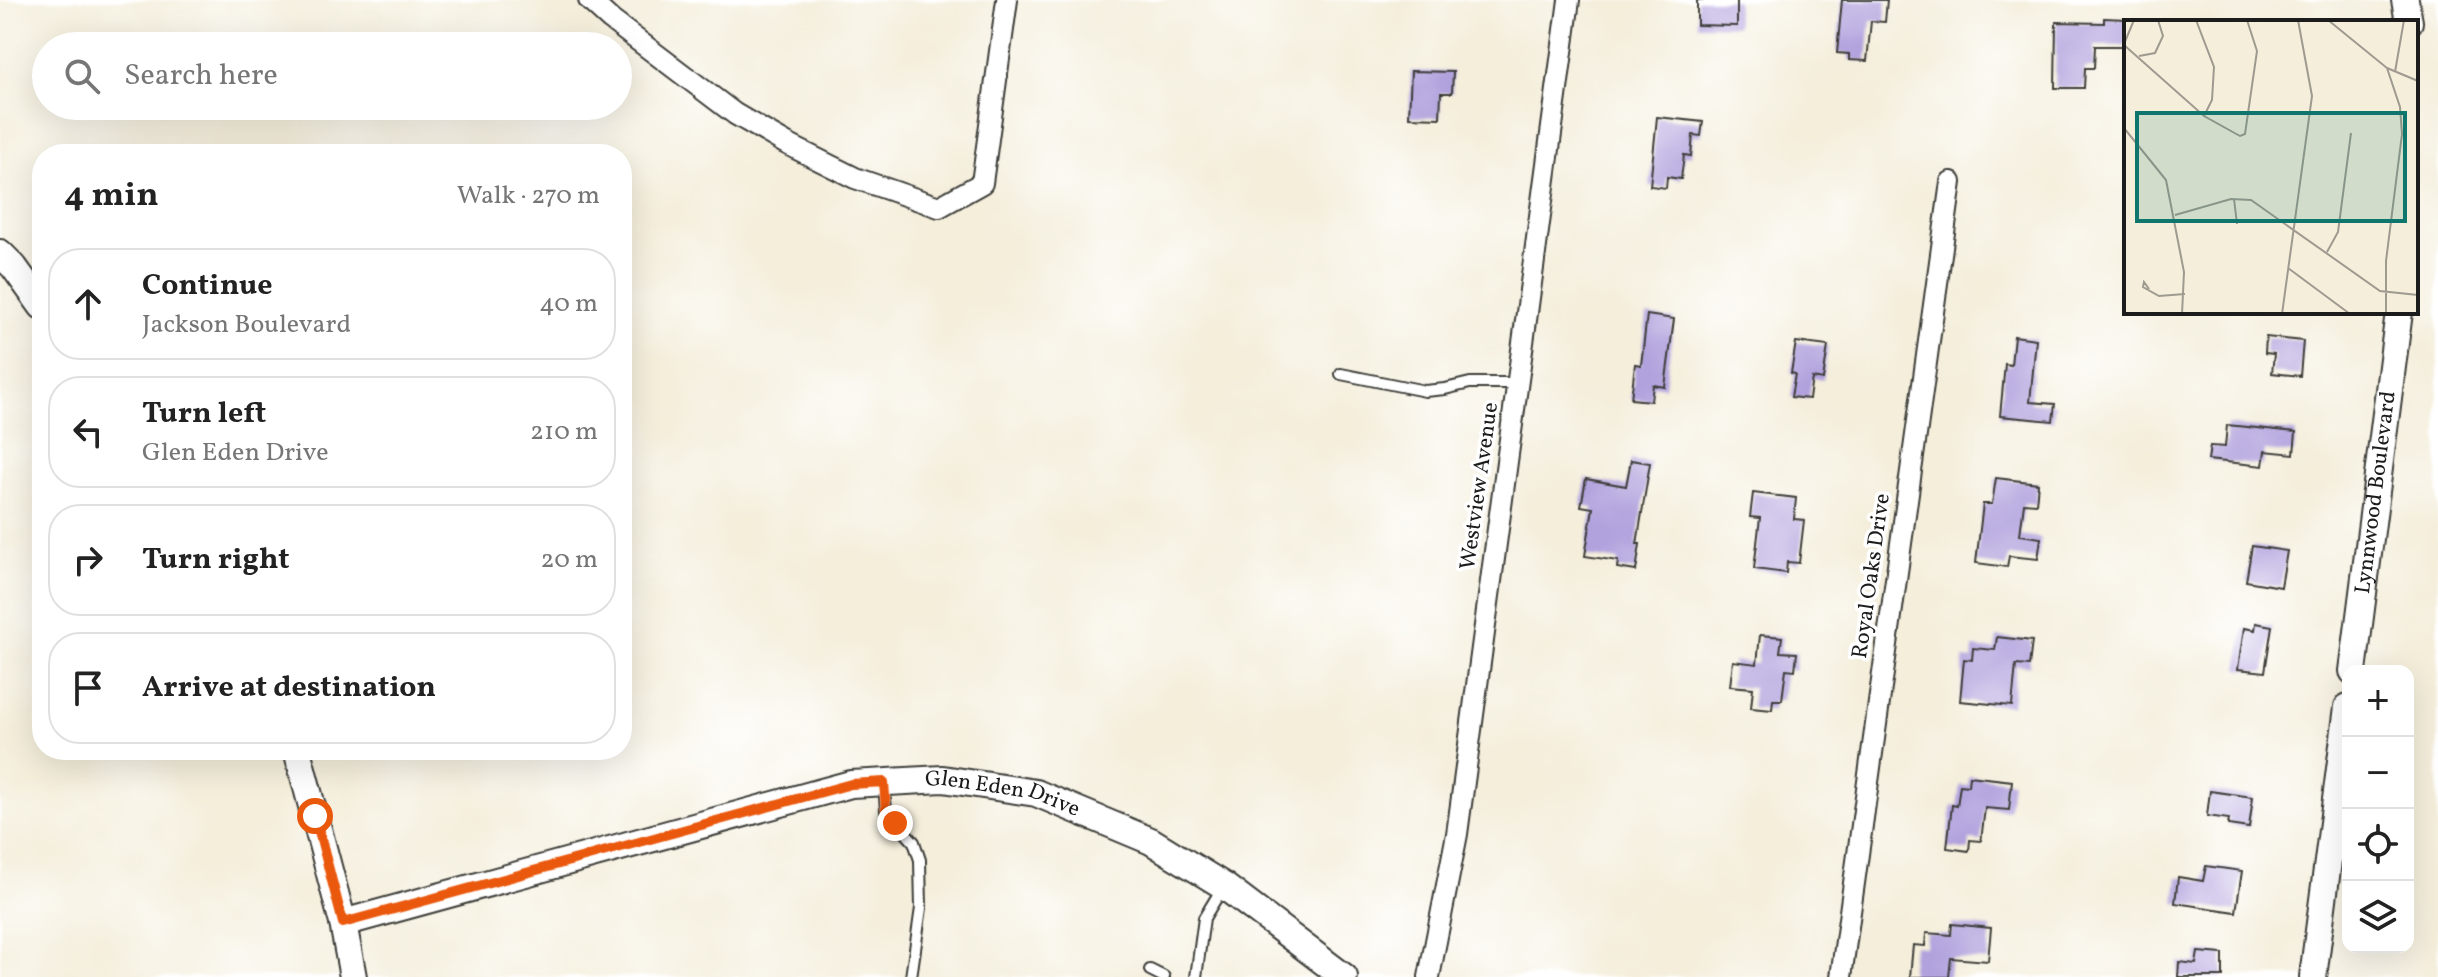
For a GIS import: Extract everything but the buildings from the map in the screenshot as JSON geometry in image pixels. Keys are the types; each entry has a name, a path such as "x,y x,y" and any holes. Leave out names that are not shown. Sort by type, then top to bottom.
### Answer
{"street":[{"path":"589,0 627,32"},
{"path":"611,20 621,0"},
{"path":"632,36 735,114 785,143 855,178 939,207 982,183 1007,0"},
{"name":"Westview Avenue","path":"1429,977 1457,834 1569,0"},
{"path":"2405,0 2409,20"},
{"name":"Royal Oaks Drive","path":"1841,977 1951,182"},
{"path":"0,253 32,292"},
{"name":"Lynnwood Boulevard","path":"2354,665 2399,314"},
{"path":"2313,977 2344,737"},
{"path":"300,760 343,923 353,977"},
{"name":"Glen Eden Drive","path":"343,923 851,784 943,779 1036,793 1151,841 1224,886 1344,977"}],"lane":[{"path":"1341,374 1425,391 1470,383 1518,383"},
{"path":"884,782 886,811 914,842 920,860 921,908 911,977"},
{"path":"1196,977 1204,918 1224,886"},
{"path":"1150,970 1164,977"}],"route":[{"path":"315,816 343,923 851,784 884,782 886,811 895,823"}]}
